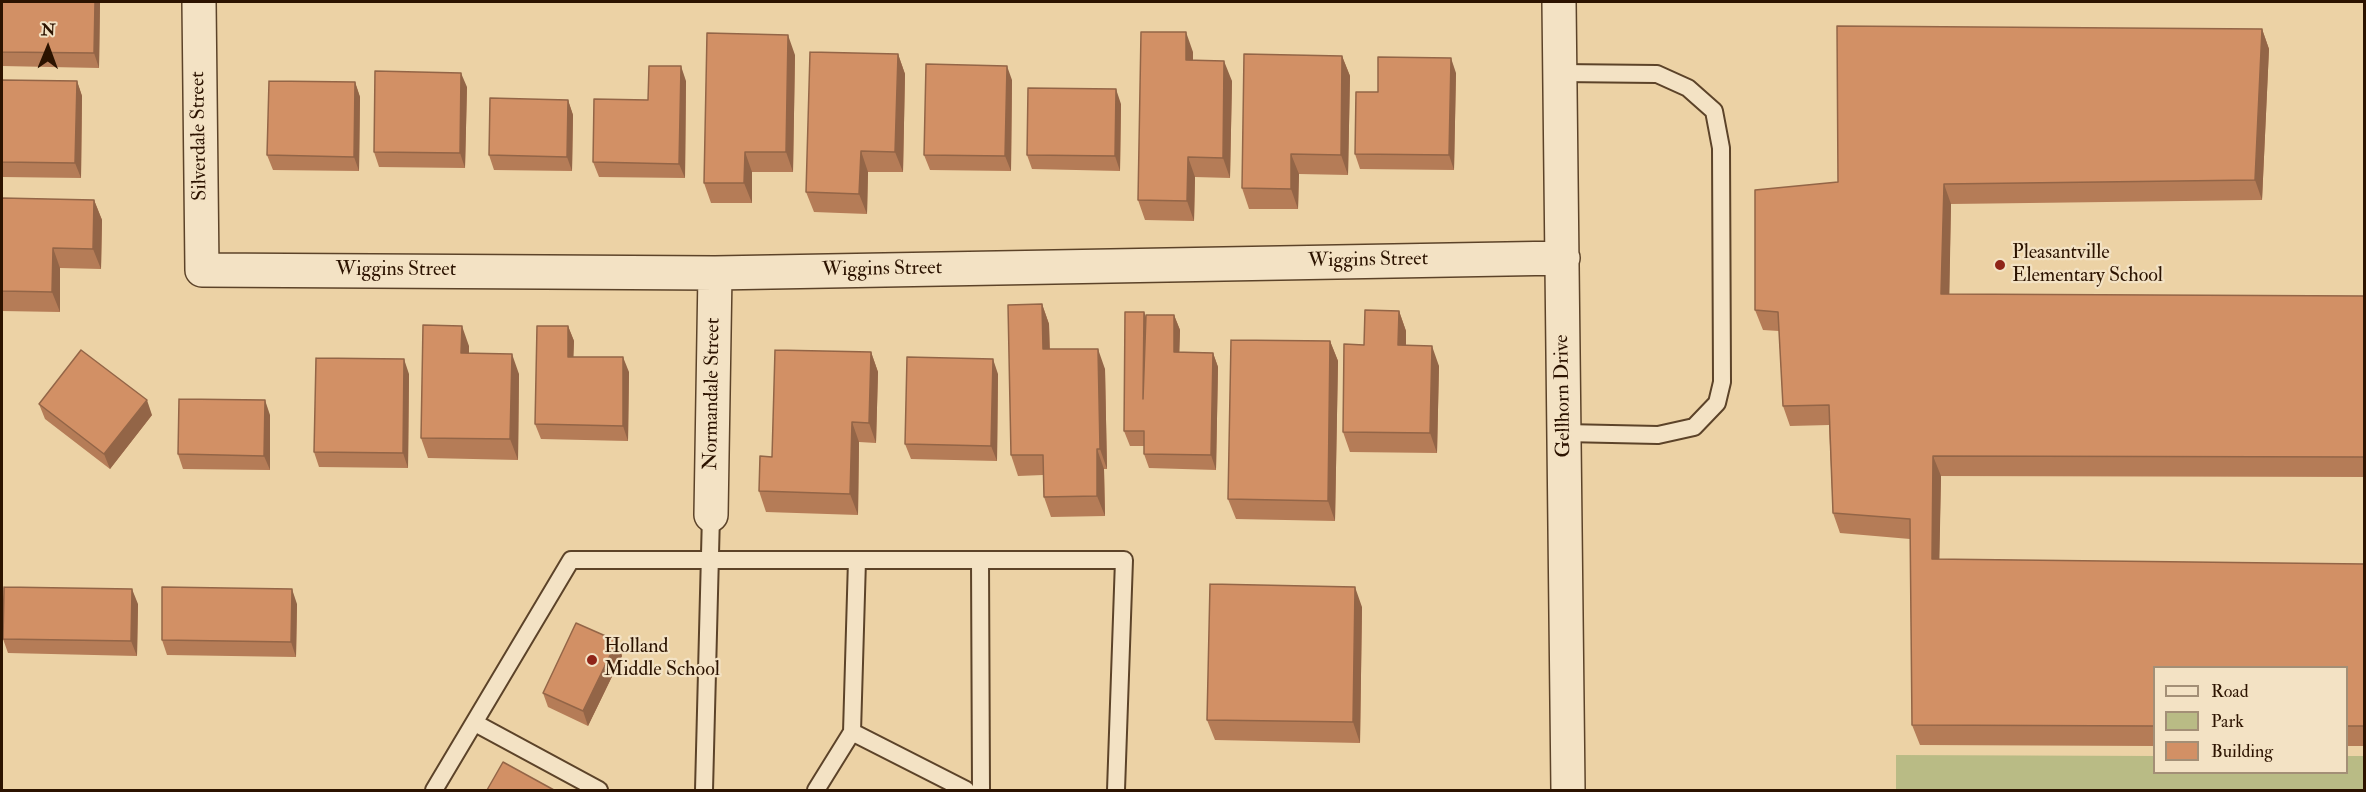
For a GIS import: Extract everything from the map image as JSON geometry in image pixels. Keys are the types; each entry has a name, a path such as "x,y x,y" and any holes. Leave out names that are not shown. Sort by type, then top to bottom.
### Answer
{"street":[{"name":"Silverdale Street","path":"199,2 202,270"},
{"name":"Gellhorn Drive","path":"1559,2 1568,790"},
{"name":"Wiggins Street","path":"202,270 715,273 1563,258"},
{"name":"Normandale Street","path":"711,515 715,273"}],"lane":[{"path":"1560,73 1657,74 1688,88 1714,111 1721,160 1722,382 1717,403 1694,427 1658,435 1565,433"},
{"path":"705,790 711,515"},
{"path":"434,790 571,560 1124,560 1116,790"},
{"path":"816,790 852,732 857,560"},
{"path":"980,560 981,790"},
{"path":"475,723 599,790"},
{"path":"852,732 966,790"}],"green space":[{"path":"1896,755 2153,756 2153,774 2348,774 2348,756 2364,756 2364,790 1896,790"}],"building":[{"path":"2,2 95,2 94,53 2,52"},
{"path":"1837,26 2262,29 2255,180 1944,184 1941,294 2364,296 2364,457 1933,456 1932,559 2364,564 2364,726 2348,726 2348,666 2153,666 2153,726 1912,725 1910,519 1833,513 1829,405 1783,406 1778,312 1755,310 1755,190 1838,182"},
{"path":"1141,32 1186,32 1186,60 1224,61 1223,158 1188,157 1187,201 1138,200"},
{"path":"707,33 788,35 786,152 745,152 744,183 704,183"},
{"path":"810,52 898,54 895,152 861,151 859,194 806,192"},
{"path":"1244,54 1342,56 1341,155 1291,154 1291,189 1242,188"},
{"path":"1378,57 1451,58 1449,155 1355,154 1356,92 1378,92"},
{"path":"926,64 1007,66 1005,156 924,155"},
{"path":"649,66 681,66 679,164 593,162 594,99 648,100"},
{"path":"375,71 461,73 460,153 374,152"},
{"path":"2,80 77,81 75,163 2,162"},
{"path":"269,81 355,82 354,157 267,155"},
{"path":"1028,88 1116,89 1115,156 1027,155"},
{"path":"490,98 568,100 567,157 489,155"},
{"path":"2,198 94,200 93,249 53,248 52,292 2,291"},
{"path":"1042,304 1043,349 1098,349 1100,449 1097,449 1097,496 1044,497 1043,455 1011,455 1008,305"},
{"path":"1365,310 1399,311 1398,345 1432,346 1430,433 1343,432 1344,344 1364,345"},
{"path":"1125,312 1144,312 1143,399 1146,315 1174,315 1174,352 1213,353 1211,455 1144,454 1144,431 1124,431"},
{"path":"423,325 462,326 461,353 512,354 510,439 421,438"},
{"path":"537,326 568,326 568,357 623,357 623,426 535,424"},
{"path":"1231,340 1330,341 1328,501 1228,499"},
{"path":"81,350 147,400 104,454 39,404"},
{"path":"775,350 871,352 869,423 852,422 850,494 759,491 760,456 772,457"},
{"path":"907,357 993,359 991,446 905,444"},
{"path":"316,358 404,359 403,453 314,452"},
{"path":"179,399 265,400 264,456 178,454"},
{"path":"1210,584 1355,587 1353,722 1207,720"},
{"path":"4,587 132,589 131,641 3,639"},
{"path":"162,587 292,589 291,642 162,640"},
{"path":"576,623 617,641 583,711 543,693"},
{"path":"503,762 554,790 487,790"}],"place":[{"name":"Pleasantville Elementary School","path":"2000,265"},
{"name":"Holland Middle School","path":"592,660"}]}
